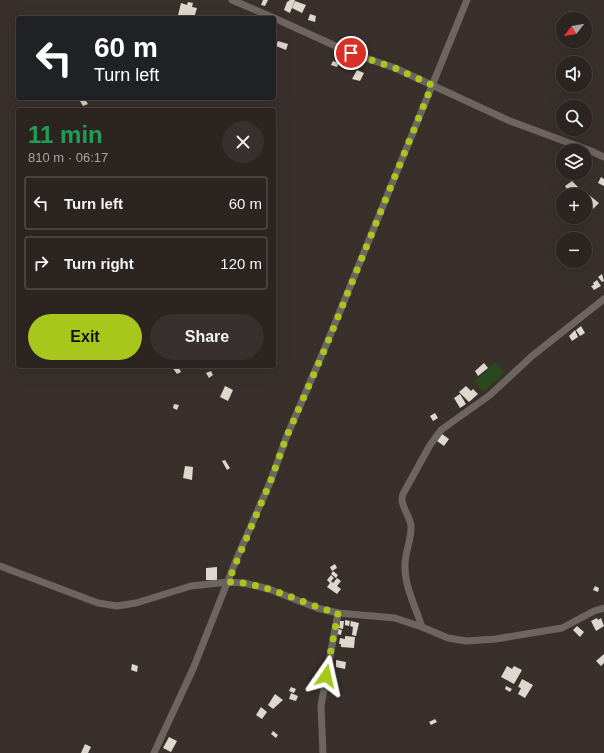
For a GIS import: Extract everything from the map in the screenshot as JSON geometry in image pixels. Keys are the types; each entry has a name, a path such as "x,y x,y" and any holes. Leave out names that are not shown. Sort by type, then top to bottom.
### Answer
{"street":[{"path":"232,0 269,16"},
{"path":"154,753 193,669 271,480 286,438 327,344 467,0"},
{"path":"276,19 324,41 395,68 510,121 604,157"},
{"path":"422,627 406,577 405,561 411,528 408,515 402,501 404,494 430,445 441,430 490,395 532,356 604,299"},
{"path":"0,566 98,603 117,606 136,603 191,586 228,582 252,584 317,608 338,613 395,618 456,640 484,641 562,628 594,611 604,608"},
{"path":"323,753 321,706 338,613"}],"green space":[{"path":"495,362 505,373 483,392 474,382"}],"building":[{"path":"263,0 268,0 265,6 261,5"},
{"path":"290,0 295,0 290,13 284,10 287,2"},
{"path":"295,1 306,5 302,13 292,8"},
{"path":"188,2 193,3 192,7 197,8 195,16 178,15 181,3 187,5"},
{"path":"310,14 316,16 315,22 308,20"},
{"path":"278,41 288,44 286,50 276,46"},
{"path":"333,61 339,63 337,67 331,65"},
{"path":"357,70 364,73 360,81 352,79"},
{"path":"85,100 88,104 83,106 80,101"},
{"path":"601,177 604,179 604,186 598,183"},
{"path":"572,181 578,187 566,188 565,186"},
{"path":"592,197 599,203 593,209 592,208"},
{"path":"602,274 604,281 602,282 598,277"},
{"path":"597,280 601,286 594,290 591,286 594,285 593,283"},
{"path":"581,326 585,333 580,336 576,330"},
{"path":"575,330 578,337 572,341 569,336"},
{"path":"484,363 488,368 478,376 475,371"},
{"path":"173,368 179,368 181,372 177,374"},
{"path":"211,371 213,375 209,378 206,373"},
{"path":"225,386 233,390 228,401 220,397"},
{"path":"466,386 471,391 473,389 478,394 469,402 459,392"},
{"path":"460,394 466,404 460,408 454,398"},
{"path":"174,404 179,405 177,410 173,408"},
{"path":"435,413 438,418 433,421 430,416"},
{"path":"442,434 449,439 444,446 437,441"},
{"path":"225,460 230,468 227,470 222,461"},
{"path":"185,466 193,467 192,480 183,478"},
{"path":"335,564 337,568 332,571 330,567"},
{"path":"217,567 217,580 206,580 206,568"},
{"path":"333,571 338,575 336,578 331,574"},
{"path":"331,575 334,578 331,581 333,583 337,578 341,581 337,586 341,589 337,594 327,587 330,583 327,580"},
{"path":"595,586 599,588 598,592 593,590"},
{"path":"597,618 598,620 601,618 604,626 596,631 591,621"},
{"path":"345,620 350,621 349,626 345,625"},
{"path":"340,621 344,621 343,629 339,628"},
{"path":"351,621 359,623 356,636 352,635 353,627 350,626"},
{"path":"577,626 584,632 580,637 573,630"},
{"path":"338,629 342,630 341,635 337,634"},
{"path":"345,636 355,637 354,648 341,647 341,644 339,644 340,638 345,639"},
{"path":"604,654 604,663 601,666 596,661"},
{"path":"336,660 346,662 345,669 336,667"},
{"path":"132,664 138,666 137,672 131,670"},
{"path":"507,666 512,669 514,666 522,670 514,684 501,677"},
{"path":"522,679 533,685 525,698 518,694 521,688 518,687"},
{"path":"506,686 512,689 510,692 505,689"},
{"path":"291,687 296,689 294,693 289,691"},
{"path":"291,693 298,696 296,701 289,699"},
{"path":"275,694 283,700 273,709 268,705"},
{"path":"261,707 267,712 262,719 256,715"},
{"path":"435,719 437,722 431,725 429,722"},
{"path":"273,731 278,735 276,738 271,734"},
{"path":"169,737 177,741 171,752 163,748"},
{"path":"85,744 91,747 88,753 81,753"}],"route":[{"path":"326,676 338,613 317,608 252,584 228,582 271,480 286,438 327,344 408,148 432,85 395,68 351,53"}]}
